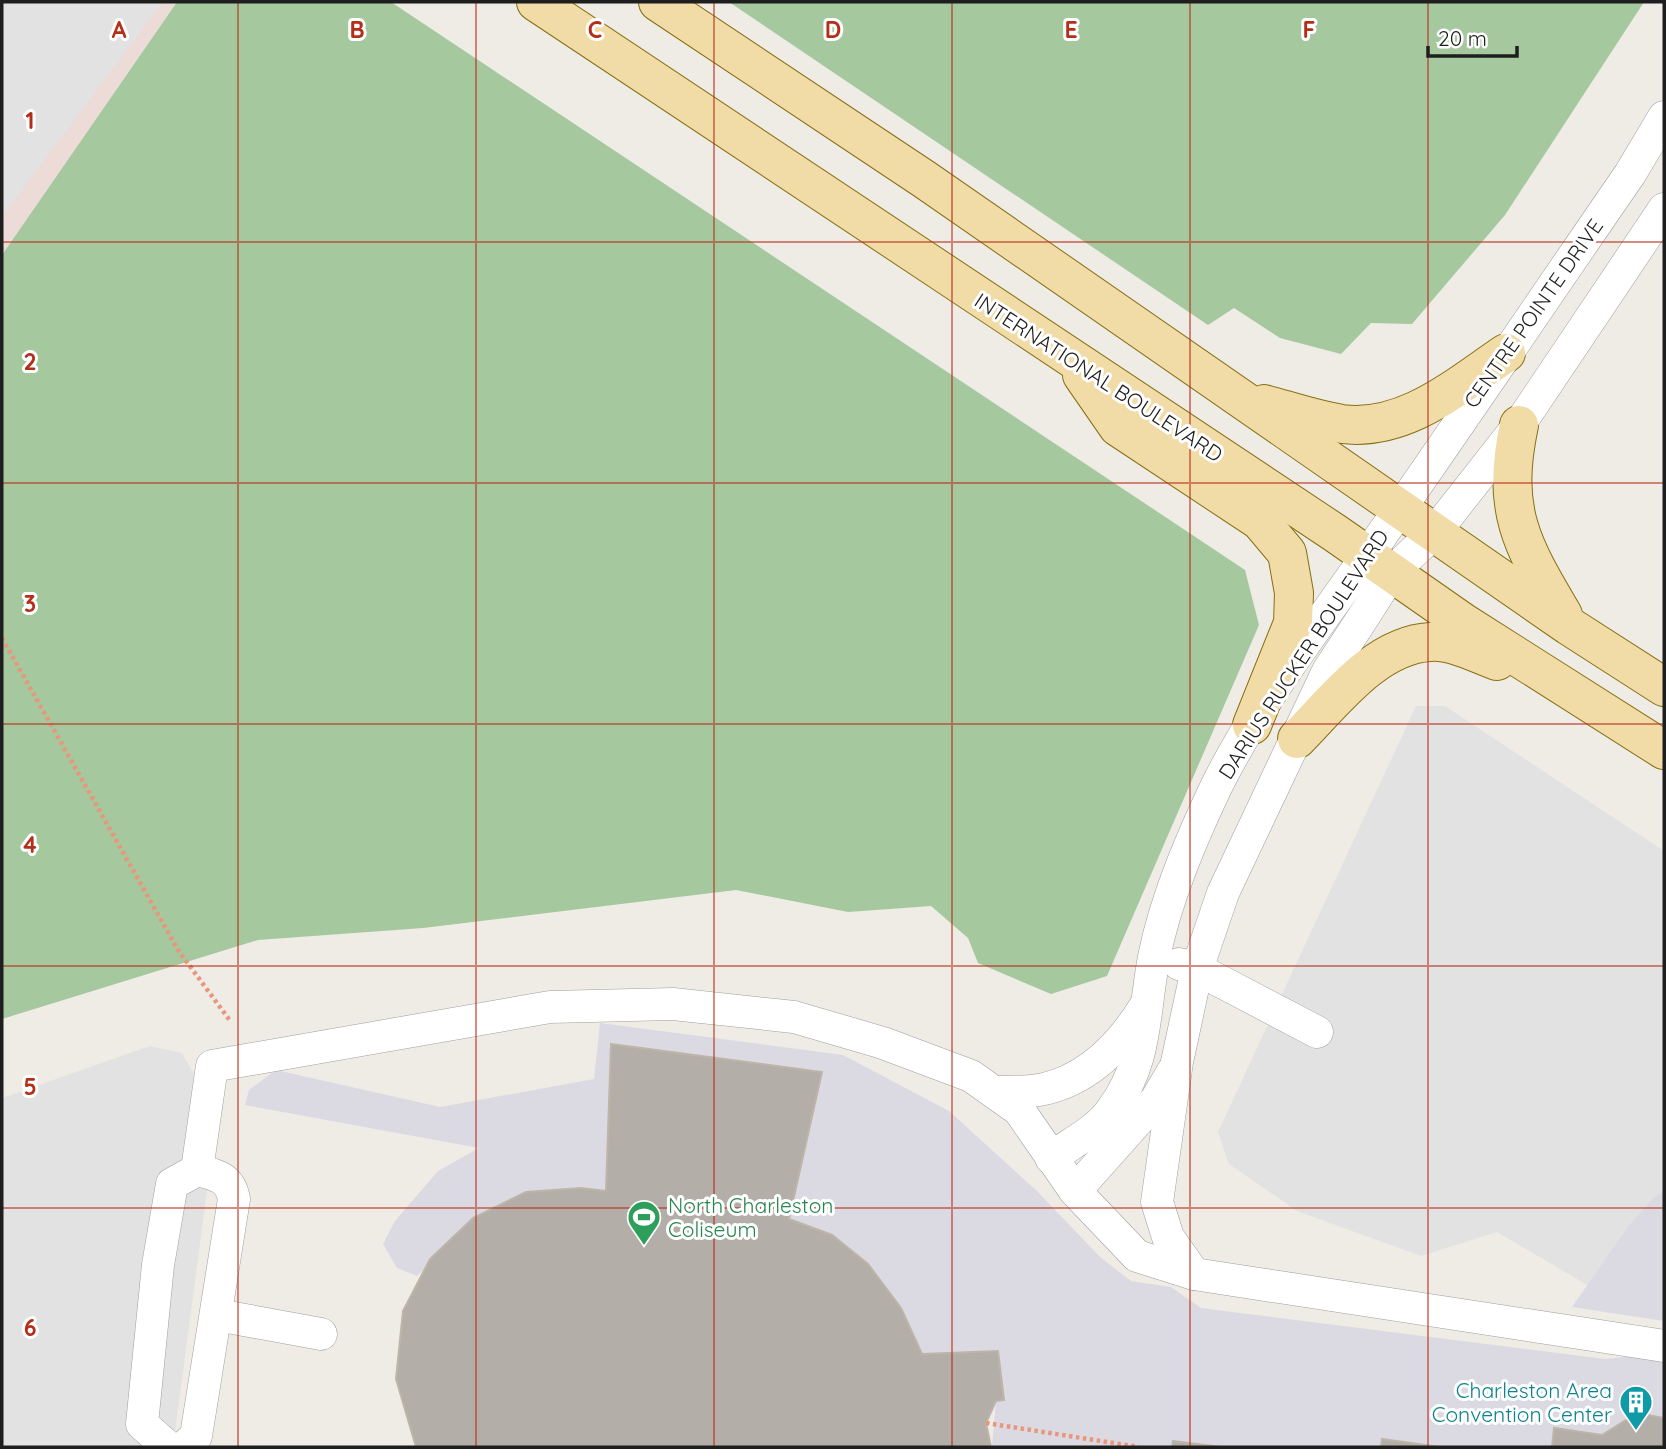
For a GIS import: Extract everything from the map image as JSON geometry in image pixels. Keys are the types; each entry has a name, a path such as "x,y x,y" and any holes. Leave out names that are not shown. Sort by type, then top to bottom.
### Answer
{"main road":[{"name":"INTERNATIONAL BOULEVARD","path":"536,2 1556,683 1664,750"},
{"path":"658,2 924,179 1569,626 1664,687"},
{"path":"1242,399 1343,424 1380,424 1424,408 1506,353"},
{"path":"1071,359 1118,427 1260,521 1287,553 1294,593 1293,623 1252,725"},
{"path":"1519,425 1510,485 1518,528 1535,568 1569,626"},
{"path":"1297,739 1373,665 1404,646 1432,641 1457,647 1556,683"}],"street":[{"name":"CENTRE POINTE DRIVE","path":"1400,508 1630,174 1664,117"},
{"path":"1435,532 1519,425 1664,209"},
{"name":"DARIUS RUCKER BOULEVARD","path":"1194,1274 1168,1237 1157,1202 1177,1062 1197,969 1223,893 1380,564 1400,508"},
{"name":"DARIUS RUCKER BOULEVARD","path":"1051,1158 1109,1114 1132,1078 1143,1044 1154,956 1188,851 1217,785 1252,725 1342,589 1435,532"},
{"path":"1154,956 1197,969 1317,1032"},
{"name":"DARIUS RUCKER BOULEVARD","path":"994,1092 1044,1089 1093,1066 1126,1037 1148,1001"},
{"path":"197,1170 212,1066 550,1007 673,1004 794,1017 908,1052 971,1076 994,1092 1018,1110 1075,1191 1137,1256 1194,1274 1664,1346"},
{"name":"DARIUS RUCKER BOULEVARD","path":"1075,1191 1156,1100 1177,1062"},
{"path":"168,1447 142,1424 149,1348 172,1184 197,1170 224,1177 232,1187 234,1199 196,1436 184,1447"},
{"path":"217,1315 321,1334"}],"path":[{"path":"2,638 178,950 231,1022"},
{"path":"986,1423 1139,1447"}],"shaded area":[{"path":"2,2 177,2 2,255"},
{"path":"2,2 163,2 2,217"},
{"path":"1416,706 1445,706 1664,851 1664,1191 1653,1198 1630,1224 1589,1286 1497,1232 1421,1256 1297,1211 1229,1164 1218,1132"},
{"path":"600,1023 843,1055 949,1111 1038,1192 1100,1257 1131,1281 1171,1287 1201,1308 1605,1359 1664,1353 1664,1418 1636,1413 1602,1435 1555,1428 1552,1447 1440,1447 1383,1439 1381,1447 1221,1447 1174,1441 1172,1447 992,1447 996,1401 1004,1400 998,1351 922,1354 868,1264 832,1235 789,1219 817,1072 611,1044 606,1191 526,1192 473,1218 417,1276 397,1268 383,1244 395,1221 438,1171 479,1148 245,1105 249,1090 276,1070 440,1107 594,1079"},
{"path":"150,1046 182,1053 217,1116 173,1447 2,1447 2,1098"},
{"path":"1664,1191 1664,1321 1572,1307 1630,1224 1653,1198"}],"green space":[{"path":"177,2 391,2 1245,570 1259,625 1107,976 1051,994 978,963 968,938 931,906 848,912 736,890 423,928 258,940 2,1019 2,255"},
{"path":"729,2 1644,2 1505,215 1412,324 1371,323 1341,354 1280,338 1234,308 1208,325"}],"building":[{"name":"North Charleston Coliseum","path":"611,1044 822,1072 789,1219 832,1235 868,1264 901,1308 922,1354 998,1351 1004,1400 996,1401 986,1423 991,1447 416,1447 396,1379 403,1311 430,1259 473,1218 526,1192 581,1188 606,1191"},
{"name":"Charleston Area Convention Center","path":"1637,1413 1664,1418 1664,1447 1552,1447 1554,1428 1602,1435"},
{"name":"Charleston Area Convention Center","path":"1382,1439 1440,1447 1381,1447"},
{"path":"1173,1441 1221,1447 1172,1447"}],"place":[{"name":"North Charleston Coliseum","path":"644,1247"},
{"name":"Charleston Area Convention Center","path":"1636,1432"}]}
